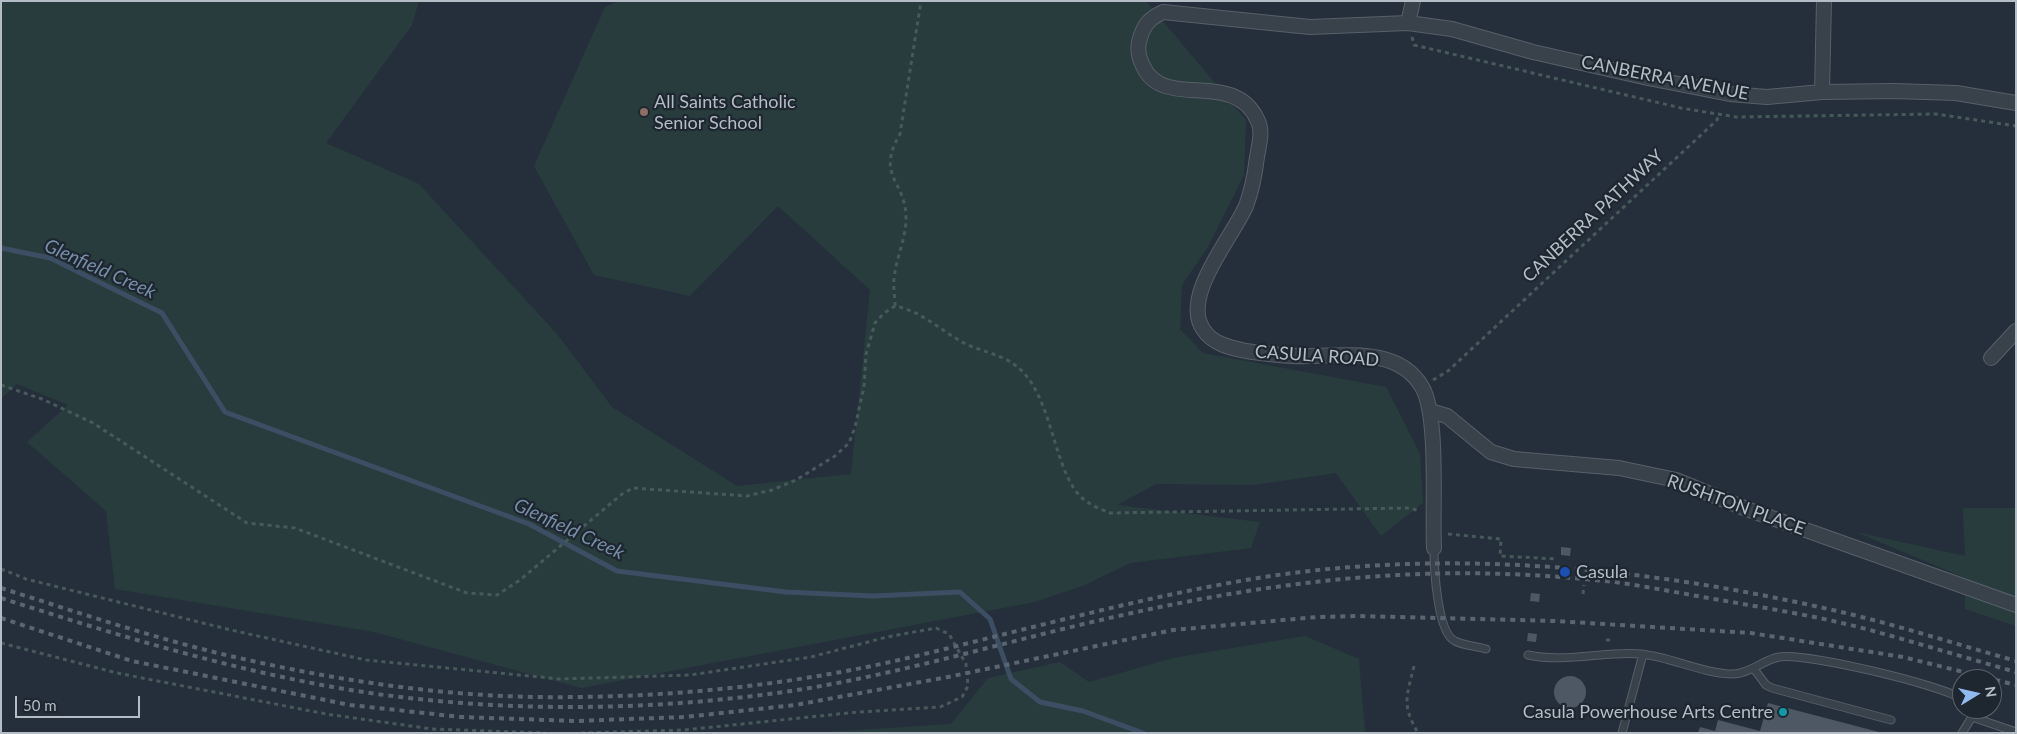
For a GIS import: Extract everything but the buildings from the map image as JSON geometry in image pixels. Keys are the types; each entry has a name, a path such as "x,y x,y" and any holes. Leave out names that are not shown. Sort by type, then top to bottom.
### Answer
{"street":[{"path":"1408,23 1413,1"},
{"path":"1822,92 1824,1"},
{"name":"CASULA ROAD","path":"1408,23 1310,27 1163,12 1152,17 1143,27 1138,54 1148,77 1156,83 1173,88 1225,93 1239,98 1249,106 1260,129 1250,193 1232,232 1204,279 1198,295 1197,309 1200,324 1205,332 1225,346 1253,352 1306,356 1374,356 1408,371 1422,387 1430,411 1434,548"},
{"name":"CANBERRA AVENUE","path":"1408,23 1452,29 1534,52 1648,78 1730,94 1767,97 1822,92 1894,91 1956,93 2016,103"},
{"path":"1991,358 2016,331"},
{"name":"RUSHTON PLACE","path":"1430,411 1447,416 1491,452 1514,459 1619,468 1676,480 1744,508 2016,605"}],"lane":[{"path":"1434,548 1435,574 1444,628 1455,641 1486,649"},
{"path":"1528,655 1557,657 1643,654 1726,674 1746,672 1779,657 1828,661 1942,689 1952,694"},
{"path":"1622,733 1643,654"},
{"path":"1754,669 1766,685 1772,688 1891,720"},
{"path":"1962,733 1971,719"},
{"path":"1975,719 2016,732"}],"path":[{"path":"895,306 894,280 904,236 906,217 902,197 889,164 893,146 900,134 911,52 921,1"},
{"path":"1408,23 1414,45 1681,108 1736,117 1936,114 2016,126"},
{"name":"CANBERRA PATHWAY","path":"1422,387 1448,371 1717,120 1719,114"},
{"path":"895,306 917,313 966,344 992,352 1022,371 1035,386 1046,407 1064,470 1074,489 1088,503 1110,513 1300,508 1409,508 1418,510"},
{"path":"1,385 42,399 93,422 246,523 295,528 467,593 497,595 556,550 622,494 633,488 746,496 772,490 796,480 836,456 849,443 855,427 864,387 866,354 875,323 884,313 895,306"},
{"path":"1445,534 1501,539 1500,556 1557,559"},
{"path":"1,570 26,579 231,630 366,660 424,666 560,679 690,675 811,657 887,637 936,628 950,634 966,664 968,686 962,697 956,702 940,707 858,712 684,730 581,733"},
{"path":"1583,594 1584,585"},
{"path":"1606,640 1614,640"},
{"path":"1,643 117,673 326,714 432,729 545,733"},
{"path":"1414,666 1406,707 1409,718 1418,733"}],"green space":[{"path":"1,1 419,1 412,25 326,143 419,184 557,334 612,407 737,486 851,474 870,290 778,206 690,296 594,275 534,166 605,7 619,1 1146,1 1246,120 1244,175 1208,247 1182,285 1180,329 1203,353 1386,387 1420,454 1423,503 1381,536 1336,473 1253,485 1156,484 1117,505 1260,522 1251,548 1130,563 1085,585 1035,602 581,688 374,632 115,589 106,511 27,442 68,405 17,384 1,399"},
{"path":"1963,508 2016,508 2016,626 1965,609 1965,578 1856,532 1965,556"},
{"path":"1305,636 1359,659 1365,733 810,733 951,724 988,678 1060,662 1089,682 1173,658"}],"waterway":[{"name":"Glenfield Creek","path":"1,248 50,258 162,313 225,412 529,524 617,571 786,592 873,596 960,592 990,619 1011,679 1040,702 1083,711 1143,733"}],"railway":[{"path":"1,588 155,636 217,653 288,669 411,688 534,697 660,694 787,681 912,657 1131,603 1220,585 1264,577 1336,568 1407,564 1552,567 1695,583 1837,611 1904,628 2016,661"},
{"path":"1,598 174,650 306,682 405,698 515,706 626,706 681,703 791,691 894,671 1104,619 1229,594 1313,582 1425,574 1533,575 1642,586 1783,611 1858,627 2016,672"},
{"path":"1,618 132,661 350,705 461,717 576,721 685,717 795,705 948,677 1173,630 1317,617 1358,616 1555,621 1751,633 1903,657 2016,685"}],"place":[{"name":"All Saints Catholic Senior School","path":"644,112"},
{"name":"Casula","path":"1565,572"},
{"name":"Casula Powerhouse Arts Centre","path":"1783,712"}]}
